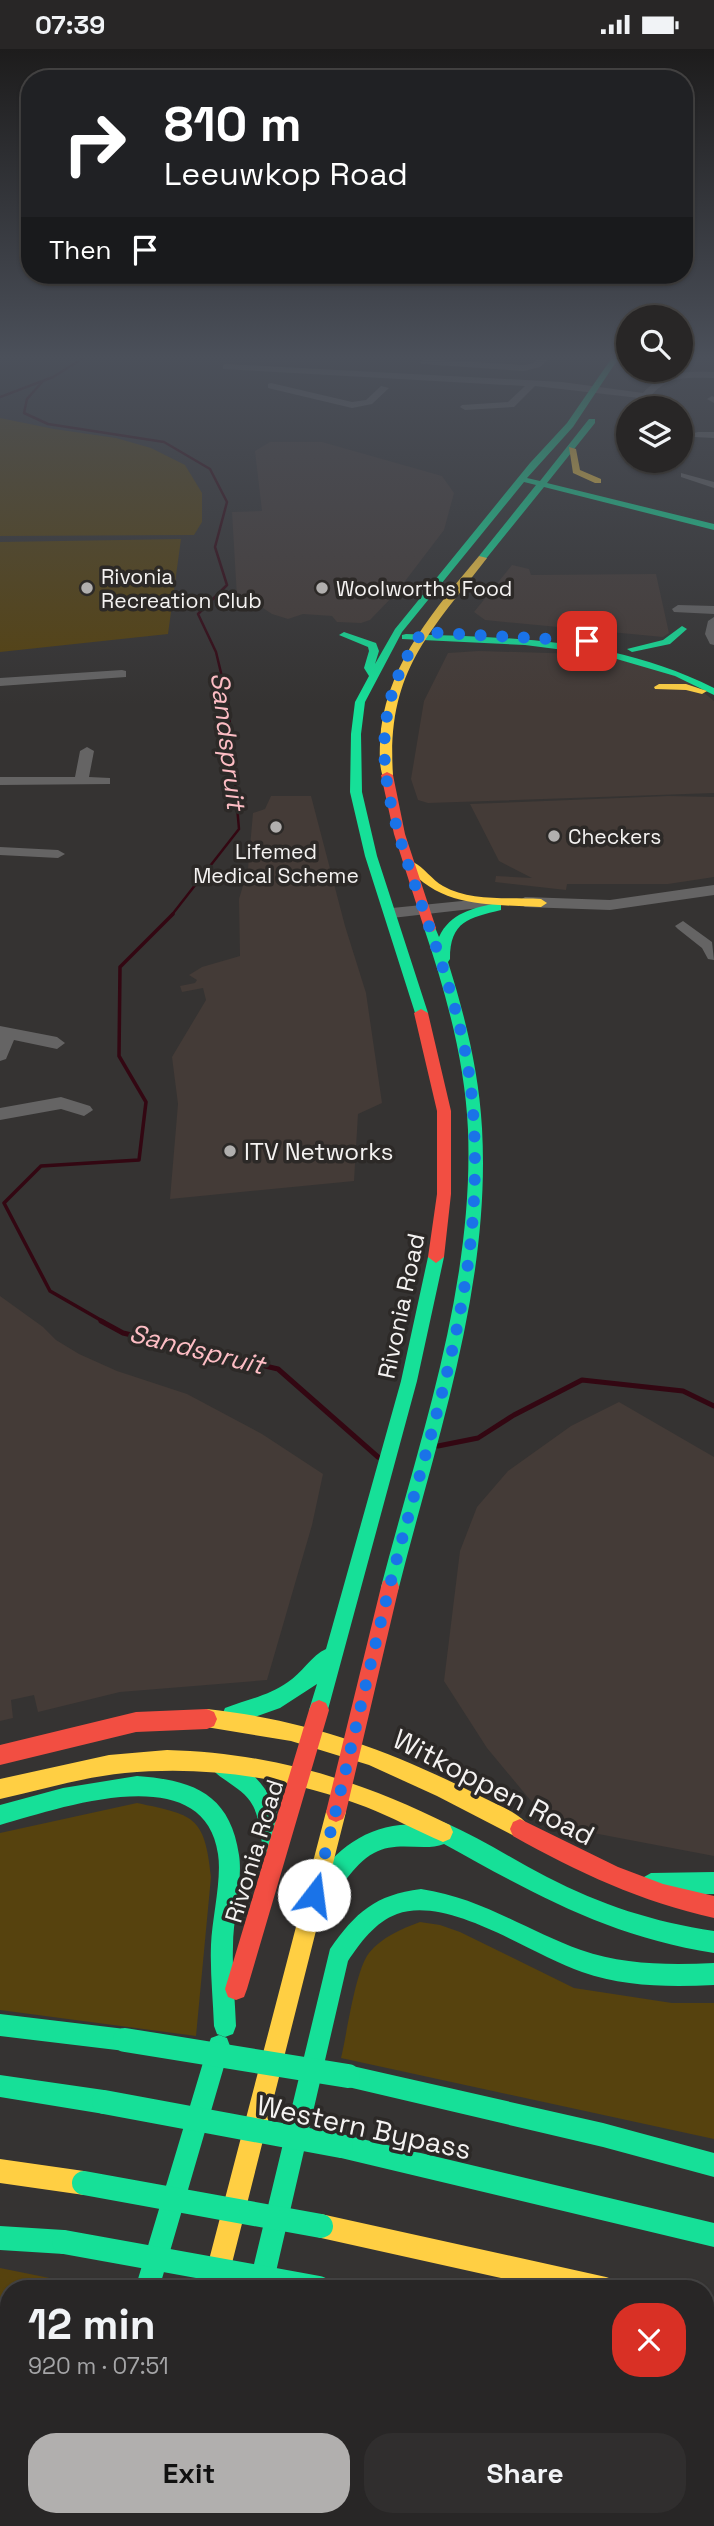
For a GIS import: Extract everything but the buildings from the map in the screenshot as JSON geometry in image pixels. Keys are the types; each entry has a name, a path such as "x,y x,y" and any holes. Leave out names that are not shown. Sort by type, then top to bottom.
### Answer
{"main road":[{"name":"Rivonia Road","path":"150,2280 302,1773 334,1647 409,1381 434,1273 446,1154 444,1111 430,1044 392,913 371,856 356,792 357,718 360,702 393,630 410,616 525,475"},
{"path":"450,989 396,834 389,802 384,732 392,690 420,635 551,475"},
{"path":"571,475 605,482 587,475"},
{"path":"521,479 714,527"},
{"path":"514,520 537,501 563,495 663,515"},
{"path":"468,573 450,612 450,619 465,629 513,637"},
{"path":"632,649 664,644 675,638 680,619"},
{"path":"355,630 372,645 374,651 369,668 374,675"},
{"path":"393,630 476,641 621,653 682,673 714,693"},
{"path":"420,635 604,643 690,668 714,682"},
{"path":"406,659 435,645 476,641"},
{"path":"659,687 686,687 714,693"},
{"path":"396,834 418,876 437,890 466,898 539,903"},
{"path":"216,2280 353,1748 392,1577 445,1388 467,1280 476,1146 471,1085 442,943 455,922 488,908 539,903"},
{"path":"220,1719 295,1693 314,1676 334,1647"},
{"name":"Witkoppen Road","path":"0,1755 135,1723 220,1719 268,1725 353,1748 420,1774 628,1884 674,1899 714,1907"},
{"path":"203,1759 245,1777 262,1795 271,1820 272,1868"},
{"path":"0,1789 116,1764 203,1759 247,1762 302,1773 343,1785 455,1838 569,1901 603,1916 654,1935 714,1942"},
{"path":"0,1815 130,1786 168,1786 188,1791 205,1802 223,1826 228,1853 223,1939 225,2026"},
{"path":"308,1916 339,1864 366,1842 388,1835 408,1833 455,1838"},
{"path":"628,1884 714,1883"},
{"path":"262,2280 338,1957 362,1924 380,1910 414,1897 432,1899 452,1903 593,1965 658,1975 714,1974"},
{"path":"0,2025 125,2040 348,2076 603,2135 714,2165"},
{"name":"Western Bypass","path":"0,2086 104,2102 341,2146 714,2235"},
{"path":"0,2171 84,2183 321,2225 566,2280"},
{"path":"0,2238 64,2242 272,2280"}],"street":[{"path":"685,475 714,485"},
{"path":"680,619 714,610"},
{"path":"680,619 714,620 711,634 714,641"},
{"path":"0,682 122,674"},
{"path":"81,781 87,751"},
{"path":"0,781 106,781"},
{"path":"0,852 58,854"},
{"path":"610,905 714,890"},
{"path":"392,913 494,902 610,905 640,909 714,903"},
{"path":"683,926 707,945 714,955"},
{"path":"0,1055 4,1033 57,1044"},
{"path":"0,1114 61,1103 84,1110"}],"shaded area":[{"path":"0,475 191,475 202,493 202,522 194,535 0,536"},
{"path":"258,475 437,475 442,476 454,493 444,530 396,593 370,620 361,623 337,622 332,616 303,614 288,619 272,614 251,600 237,597 232,512 262,511"},
{"name":"Rivonia Recreation Club","path":"181,539 168,634 0,652 0,542"},
{"path":"512,565 529,569 531,575 656,574 669,633 663,637 485,620 474,612"},
{"path":"479,651 614,655 655,667 691,682 714,701 714,793 428,803 418,800 411,779 424,701 448,653"},
{"path":"271,796 311,796 345,926 366,993 382,1103 358,1114 354,1181 170,1199 178,1104 172,1057 206,1000 203,988 182,992 180,986 195,983 197,980 189,975 202,967 240,956 239,899 248,869 253,813 265,809"},
{"path":"669,796 714,797 714,877 668,884 567,884 566,890 495,882 496,876 532,878 499,861 470,804"},
{"path":"0,1296 43,1327 56,1340 79,1354 117,1371 187,1394 262,1434 323,1474 312,1525 267,1680 120,1692 38,1712 34,1695 11,1700 13,1718 0,1721"},
{"path":"619,1402 714,1457 714,1856 551,1825 487,1748 444,1681 460,1551 477,1507 508,1471 571,1426"},
{"path":"137,1803 183,1815 193,1821 205,1841 211,1877 196,2036 0,2010 0,1833"},
{"path":"420,1922 460,1932 574,1988 672,2003 714,2003 714,2139 341,2058 356,1988 369,1953 386,1938"},
{"path":"0,2268 59,2280 0,2280"}],"waterway":[{"name":"Sandspruit","path":"171,916 239,829 228,702 216,652 198,614 227,585 215,547 227,502 213,475"},
{"name":"Sandspruit","path":"104,1322 50,1291 4,1203 41,1166 139,1160 146,1102 119,1056 120,967 171,916"},
{"name":"Sandspruit","path":"101,1321 123,1333 278,1369 378,1457"},
{"name":"Sandspruit","path":"438,1446 478,1438 514,1415 582,1380 683,1391 714,1406"}],"traffic: fast":[{"path":"421,1013 371,856 356,792 356,734 360,702 398,631 525,475"},
{"path":"482,558 549,475"},
{"path":"526,480 714,527"},
{"path":"632,649 666,642 682,629"},
{"path":"344,635 372,645 374,651 369,668 373,674"},
{"path":"406,637 525,642 603,652 678,674 714,692"},
{"path":"444,959 446,936 457,921 475,912 497,907"},
{"path":"390,1587 450,1361 471,1247 475,1189 475,1130 470,1078 453,1002 430,928"},
{"path":"319,1710 409,1381 436,1257"},
{"path":"232,1715 273,1701 297,1688 327,1658"},
{"path":"219,1764 243,1779 260,1797 269,1820 273,1848"},
{"path":"0,1815 100,1790 137,1786 171,1789 199,1799 220,1821 229,1856 222,1946 225,2026"},
{"path":"443,1832 540,1885 606,1915 640,1927 714,1942"},
{"path":"323,1891 346,1861 370,1843 400,1835 438,1836"},
{"path":"651,1884 714,1883"},
{"path":"262,2280 338,1957 372,1916 395,1903 421,1900 448,1904 476,1913 557,1951 597,1966 647,1974 714,1974"},
{"path":"0,2025 125,2040"},
{"path":"125,2040 348,2076"},
{"path":"150,2280 219,2046"},
{"path":"348,2076 603,2135 714,2165"},
{"path":"0,2086 104,2102"},
{"path":"104,2102 341,2146"},
{"path":"341,2146 714,2235"},
{"path":"84,2183 321,2226"},
{"path":"0,2238 64,2242"},
{"path":"64,2242 275,2280"}],"traffic: slow":[{"path":"584,475 598,481"},
{"path":"387,775 385,742 397,683 425,631 482,558"},
{"path":"659,687 686,687 702,691"},
{"path":"413,866 426,880 455,896 488,901 541,903"},
{"path":"207,1719 250,1724 331,1742 407,1771 520,1829"},
{"path":"0,1789 125,1763 208,1761 289,1773 328,1784 367,1797 443,1832"},
{"path":"216,2279 336,1812"},
{"path":"0,2171 84,2183"},
{"path":"321,2226 565,2280"}],"traffic: jam":[{"path":"387,775 399,834 430,928"},
{"path":"421,1013 444,1111 444,1194 436,1257"},
{"path":"336,1812 390,1587"},
{"path":"236,1989 319,1710"},
{"path":"0,1755 136,1722 207,1719"},
{"path":"520,1829 638,1886 714,1907"}],"place":[{"name":"Rivonia Recreation Club","path":"87,588"},
{"name":"Woolworths Food","path":"322,588"},
{"name":"Lifemed Medical Scheme","path":"276,827"},
{"name":"Checkers","path":"554,836"},
{"name":"ITV Networks","path":"230,1151"}],"route":[{"path":"314,1895 353,1748 392,1577 445,1388 467,1280 475,1207 476,1146 471,1085 450,989 391,814 384,753 387,708 410,650 422,632 587,641"}]}
